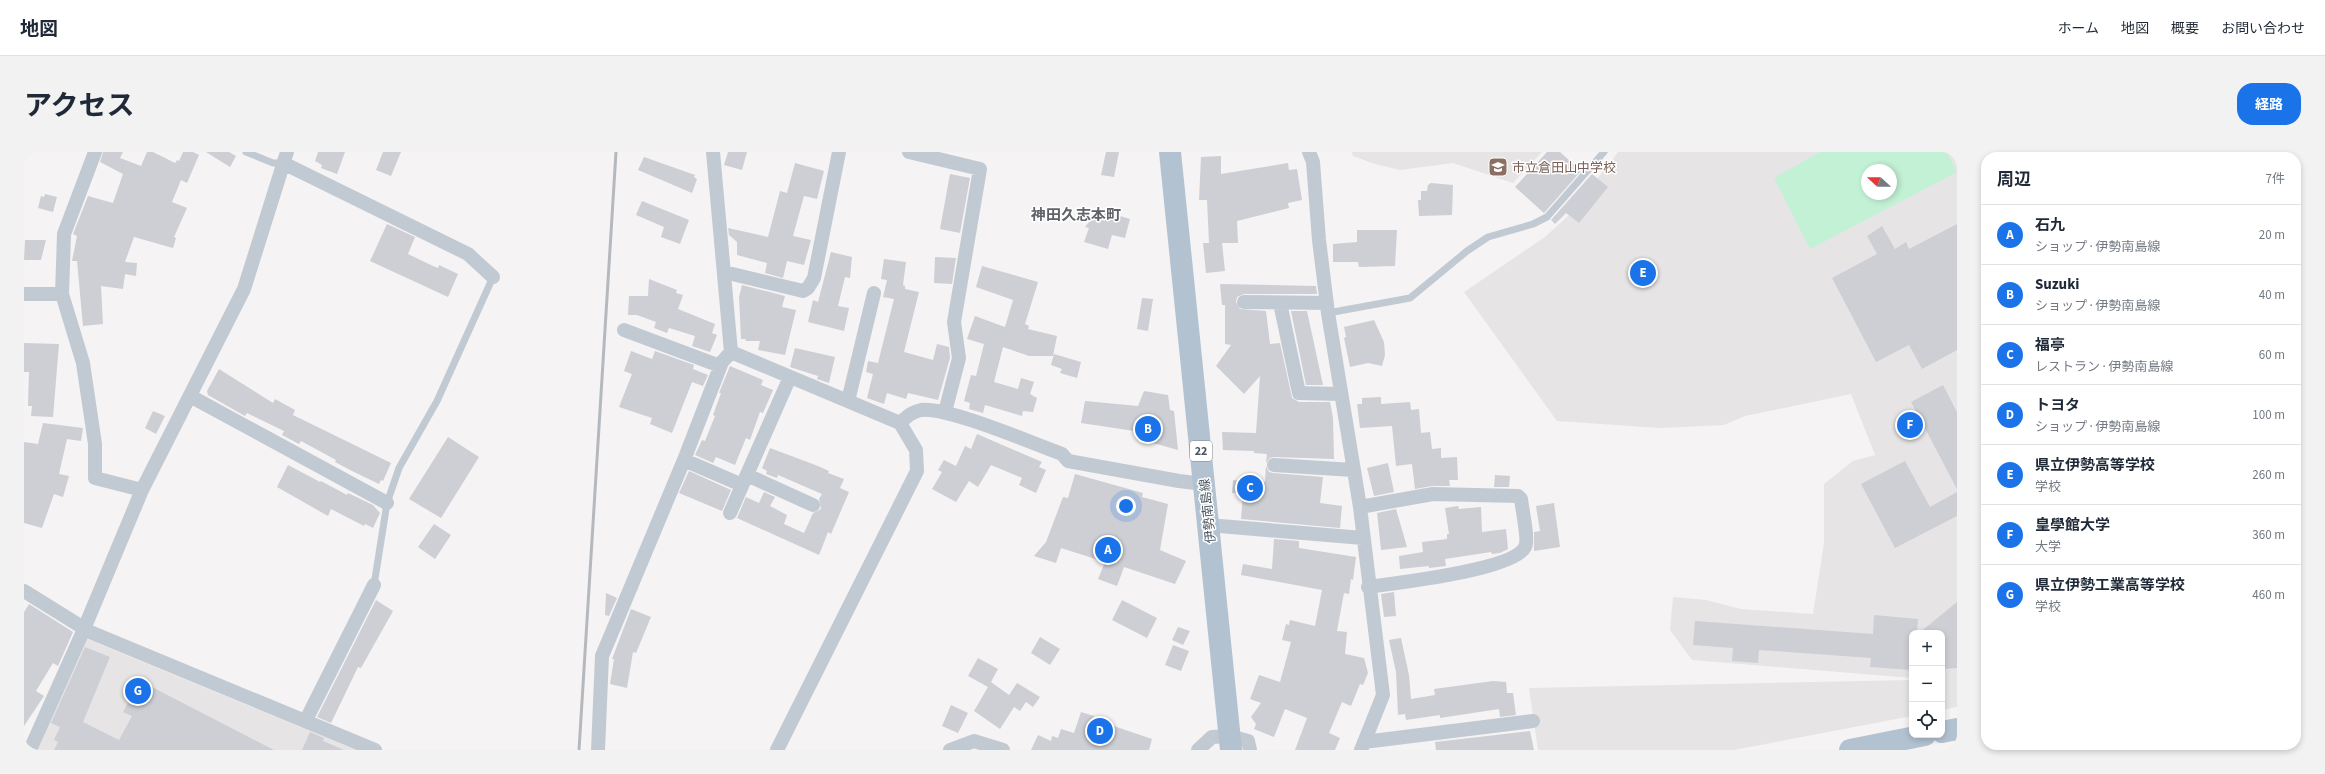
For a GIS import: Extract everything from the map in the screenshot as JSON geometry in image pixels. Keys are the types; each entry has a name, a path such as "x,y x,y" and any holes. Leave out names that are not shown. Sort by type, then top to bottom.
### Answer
{"main road":[{"name":"伊勢南島線","path":"1170,152 1231,743"},
{"path":"1945,731 1957,729"},
{"path":"1850,750 1910,738"}],"street":[{"path":"95,152 64,234 62,294 83,363 95,444 95,478 142,490"},
{"path":"598,750 602,656 684,460 720,366 731,352 713,152"},
{"path":"724,272 803,291 808,288 814,278 839,152"},
{"path":"909,152 980,169 954,322 959,358 945,412"},
{"path":"1309,152 1312,162 1319,240 1328,308 1360,507 1368,587 1382,695 1363,746 1533,721"},
{"path":"30,750 84,629 142,490 244,289 285,157 468,254 493,277"},
{"path":"848,401 874,293"},
{"path":"24,294 62,294"},
{"path":"1244,302 1280,303 1328,308"},
{"path":"1280,303 1299,393 1341,394"},
{"path":"624,330 720,366"},
{"path":"731,352 900,423 916,450 917,471 777,750"},
{"path":"730,513 790,376"},
{"path":"190,396 387,503"},
{"path":"900,423 911,413 922,410 945,412 1062,454 1068,461 1179,482 1204,484"},
{"path":"684,460 745,480 813,505"},
{"path":"1274,465 1354,470"},
{"path":"1360,507 1433,494 1518,496 1521,499 1526,546 1522,552 1492,566 1368,587"},
{"path":"1208,525 1363,538"},
{"path":"306,720 374,585"},
{"path":"24,591 84,629 306,720 375,750"},
{"path":"1198,750 1212,737 1231,743 1248,741 1250,750"},
{"path":"950,750 974,741 1003,750"}],"lane":[{"path":"246,152 273,163 285,157"},
{"path":"1328,308 1410,298 1467,251 1488,238 1533,224 1547,217 1604,152"},
{"path":"374,585 387,503 399,468 437,401 493,277"}],"shaded area":[{"name":"市立倉田山中学校","path":"1352,152 1542,152 1513,183 1453,163 1400,170 1375,164 1353,156"},
{"path":"1618,152 1957,152 1957,707 1945,709 1945,630 1909,630 1909,678 1692,660 1670,630 1673,597 1706,600 1741,609 1813,614 1824,543 1824,484 1853,461 1875,455 1851,394 1745,416 1724,425 1660,428 1557,421 1464,292 1545,237 1568,216"},
{"path":"85,638 356,750 38,750"},
{"path":"1909,680 1909,717 1734,750 1538,750 1529,688"}],"green space":[{"path":"1820,152 1947,152 1957,172 1810,249 1774,178"}],"building":[{"path":"103,152 123,152 120,158 141,166 147,152 153,152 175,163 177,160 179,161 183,152 193,152 199,155 187,183 181,180 172,202 187,208 174,237 176,238 173,248 134,237 125,262 137,263 136,276 125,274 123,289 101,286 103,324 83,326 77,261 72,261 77,236 73,234 88,196 113,203 123,174 100,162"},
{"path":"206,152 229,152 236,156 230,167"},
{"path":"318,152 345,152 337,174 321,168 322,165 315,161"},
{"path":"383,152 401,152 391,176 376,170"},
{"path":"728,152 747,152 742,170 724,165"},
{"path":"1106,152 1119,152 1114,177 1101,175"},
{"path":"1547,152 1560,152 1581,171 1544,213 1515,187"},
{"path":"1221,156 1221,174 1288,163 1289,170 1297,169 1302,200 1288,203 1289,208 1237,221 1238,243 1222,243 1225,271 1206,273 1203,243 1209,243 1207,200 1199,200 1201,157"},
{"path":"644,157 695,175 694,177 697,179 692,193 638,170"},
{"path":"795,163 824,171 817,199 804,196 793,236 811,240 804,265 787,261 783,278 765,273 767,263 737,255 737,242 729,235 728,228 768,237 780,191 787,193"},
{"path":"950,174 970,178 960,233 940,229"},
{"path":"1592,174 1608,187 1579,223 1566,213 1555,224 1551,220"},
{"path":"1431,183 1453,185 1452,215 1419,216 1418,200 1421,200 1421,191 1427,191 1428,185"},
{"path":"45,194 57,197 53,212 38,208 41,196 44,197"},
{"path":"642,201 689,220 680,244 661,237 664,227 636,215"},
{"path":"1099,210 1130,219 1125,238 1112,235 1108,249 1084,242 1089,228 1085,227"},
{"path":"387,224 415,237 408,254 438,268 439,265 458,274 448,297 370,261"},
{"path":"1957,224 1957,350 1922,369 1909,345 1876,362 1832,278 1877,254 1867,236 1882,226 1895,249 1906,242 1909,249"},
{"path":"1357,230 1397,230 1395,266 1359,267 1358,262 1333,262 1333,244 1357,242"},
{"path":"25,240 46,240 41,260 24,260"},
{"path":"831,252 852,257 850,278 845,277 838,306 849,308 844,331 808,322 813,300 818,302"},
{"path":"935,257 956,258 952,284 934,283"},
{"path":"884,259 906,262 903,285 905,286 905,289 919,292 904,352 933,360 937,344 949,347 950,358 938,400 908,393 906,399 887,393 884,404 867,398 873,374 866,372 868,361 878,363 894,299 883,297 887,280 881,279"},
{"path":"982,266 1038,282 1025,324 1029,326 1028,329 1057,336 1053,356 1029,356 1003,347 994,382 1018,389 1021,378 1034,382 1030,394 1037,398 1033,412 1023,411 1022,416 985,405 983,413 969,409 970,403 964,401 971,375 976,376 984,344 967,339 975,316 1005,327 1013,300 976,287"},
{"path":"649,279 677,290 676,293 683,295 678,309 715,324 712,333 717,335 710,352 692,346 695,336 669,328 667,333 654,328 656,322 637,315 628,315 629,296 648,296"},
{"path":"1220,284 1316,286 1317,294 1244,294 1237,297 1236,302 1240,309 1266,311 1270,344 1280,343 1292,398 1299,402 1330,402 1333,418 1334,459 1274,457 1270,458 1266,463 1267,454 1254,453 1254,451 1223,450 1222,432 1256,433 1260,376 1244,394 1216,366 1231,345 1225,344 1225,305 1222,305"},
{"path":"742,285 785,296 782,307 796,310 785,355 758,350 760,341 746,341 745,339 741,339 739,297"},
{"path":"1142,298 1153,299 1148,331 1137,329"},
{"path":"1291,311 1307,311 1323,385 1306,385"},
{"path":"1374,320 1384,342 1385,355 1382,366 1368,363 1350,367 1344,338 1346,337 1344,327"},
{"path":"24,343 59,344 53,417 31,416 32,406 28,406 29,372 24,372"},
{"path":"795,348 835,357 829,383 817,379 818,376 790,367"},
{"path":"631,351 652,359 655,351 694,365 693,369 708,375 703,386 692,382 672,433 650,424 652,418 619,407 632,374 624,371"},
{"path":"1054,354 1081,362 1077,378 1060,373 1062,369 1051,365"},
{"path":"730,366 763,380 761,385 773,390 763,413 760,412 750,440 746,438 735,465 716,457 713,463 695,455 702,440 705,441 715,416 713,415 721,393 719,393"},
{"path":"219,369 273,403 275,399 295,410 293,415 391,463 383,481 381,480 379,484 352,471 335,462 336,460 301,441 299,444 282,435 284,431 247,413 245,416 208,395 207,391"},
{"path":"1943,385 1957,412 1957,489 1911,402"},
{"path":"1144,391 1168,395 1170,410 1174,411 1178,450 1139,439 1141,432 1081,423 1085,401 1138,406"},
{"path":"1381,397 1381,404 1410,402 1411,410 1419,409 1421,433 1430,432 1432,449 1441,448 1441,458 1457,457 1458,480 1449,480 1450,486 1432,486 1415,489 1412,464 1396,466 1392,426 1360,428 1357,404 1362,404 1362,398"},
{"path":"153,411 165,416 156,434 145,428"},
{"path":"43,423 83,428 81,441 67,439 59,474 69,476 63,497 54,494 42,528 24,523 24,442 38,444"},
{"path":"977,434 1042,462 1039,467 1046,470 1036,493 1019,485 1022,478 991,465 978,487 969,481 956,502 932,489 942,472 938,470 944,460 956,466 965,446 971,449"},
{"path":"448,437 479,457 441,518 409,499"},
{"path":"770,448 818,466 829,471 828,473 844,479 840,488 849,492 831,534 828,532 819,555 737,518 746,497 759,503 764,492 775,497 770,506 787,515 784,524 804,533 813,513 821,509 819,499 822,494 778,475 777,478 766,474 767,471 762,468"},
{"path":"1905,461 1930,507 1957,492 1957,516 1895,548 1861,484"},
{"path":"1388,463 1394,492 1374,496 1367,468"},
{"path":"288,465 347,495 348,493 373,505 380,513 373,528 365,524 364,526 331,509 328,516 277,487"},
{"path":"1266,466 1269,472 1273,473 1323,477 1320,503 1342,506 1340,528 1241,519 1243,493 1232,493 1233,480 1265,482"},
{"path":"689,471 731,490 722,511 679,493"},
{"path":"1075,474 1143,493 1142,497 1168,504 1160,550 1186,561 1175,584 1124,567 1117,586 1098,579 1105,562 1061,548 1056,563 1034,556 1046,542 1063,497 1068,498"},
{"path":"1495,475 1510,476 1509,487 1494,487"},
{"path":"1554,503 1560,547 1534,551 1534,532 1540,531 1536,506"},
{"path":"1458,506 1459,509 1481,507 1482,532 1506,529 1508,549 1500,553 1492,554 1491,552 1445,559 1446,566 1400,569 1399,556 1423,552 1422,542 1447,539 1447,534 1449,534 1445,508"},
{"path":"1396,509 1407,547 1381,550 1377,513"},
{"path":"434,524 451,535 435,559 418,547"},
{"path":"1274,539 1299,541 1299,548 1356,557 1353,580 1351,579 1349,594 1344,593 1337,631 1347,632 1345,654 1364,658 1368,673 1363,685 1360,684 1351,706 1342,702 1329,733 1340,738 1335,750 1295,750 1307,718 1285,709 1274,737 1254,729 1256,724 1251,717 1261,703 1250,699 1259,675 1280,682 1291,642 1282,640 1286,624 1289,625 1290,620 1315,626 1322,590 1241,575 1243,564 1272,569"},
{"path":"1394,592 1396,616 1384,617 1381,594"},
{"path":"606,593 617,598 609,616 605,615"},
{"path":"376,600 393,611 361,668 358,667 331,723 317,717"},
{"path":"1122,600 1157,618 1147,638 1112,620"},
{"path":"1957,602 1957,668 1945,669 1945,630 1923,630"},
{"path":"29,604 73,632 58,666 53,663 36,691 44,696 24,726 24,612"},
{"path":"631,609 651,617 636,653 633,652 627,688 610,684 614,659 612,659"},
{"path":"1874,615 1918,619 1917,630 1909,630 1909,670 1870,667 1871,658 1759,650 1758,663 1732,661 1733,648 1693,645 1695,621 1873,634"},
{"path":"1178,627 1190,631 1183,645 1172,640"},
{"path":"1040,637 1060,649 1050,665 1031,653"},
{"path":"1401,638 1409,675 1411,699 1435,695 1434,689 1493,681 1506,682 1507,693 1513,693 1516,715 1500,717 1499,709 1440,718 1440,715 1406,720 1405,714 1398,715 1396,672 1389,640"},
{"path":"1173,645 1189,651 1181,671 1165,665"},
{"path":"85,647 110,657 83,722 119,740 132,716 123,712 130,699 138,704 148,685 274,750 54,750 58,742 54,740 60,727 51,723"},
{"path":"978,658 998,669 991,682 1009,695 1017,683 1040,697 1033,707 1026,702 1020,711 1014,707 1000,729 974,711 988,687 968,676"},
{"path":"951,705 968,713 958,733 942,726"},
{"path":"1081,712 1094,716 1093,719 1152,739 1149,750 1031,750 1038,735 1051,741 1052,736 1058,738 1061,729 1074,733"},
{"path":"1530,731 1534,750 1436,750 1435,742"},
{"path":"310,732 324,738 323,741 344,750 302,750"}],"railway":[{"path":"579,750 616,152"}],"place":[{"name":"市立倉田山中学校","path":"1498,167"},
{"name":"県立伊勢高等学校","path":"1643,273"},
{"name":"皇學館大学","path":"1910,425"},
{"name":"Suzuki","path":"1148,429"},
{"name":"福亭","path":"1250,488"},
{"name":"石九","path":"1108,550"},
{"name":"県立伊勢工業高等学校","path":"138,691"},
{"name":"トヨタ","path":"1100,731"}],"district":[{"name":"神田久志本町","path":"1076,215"}]}
